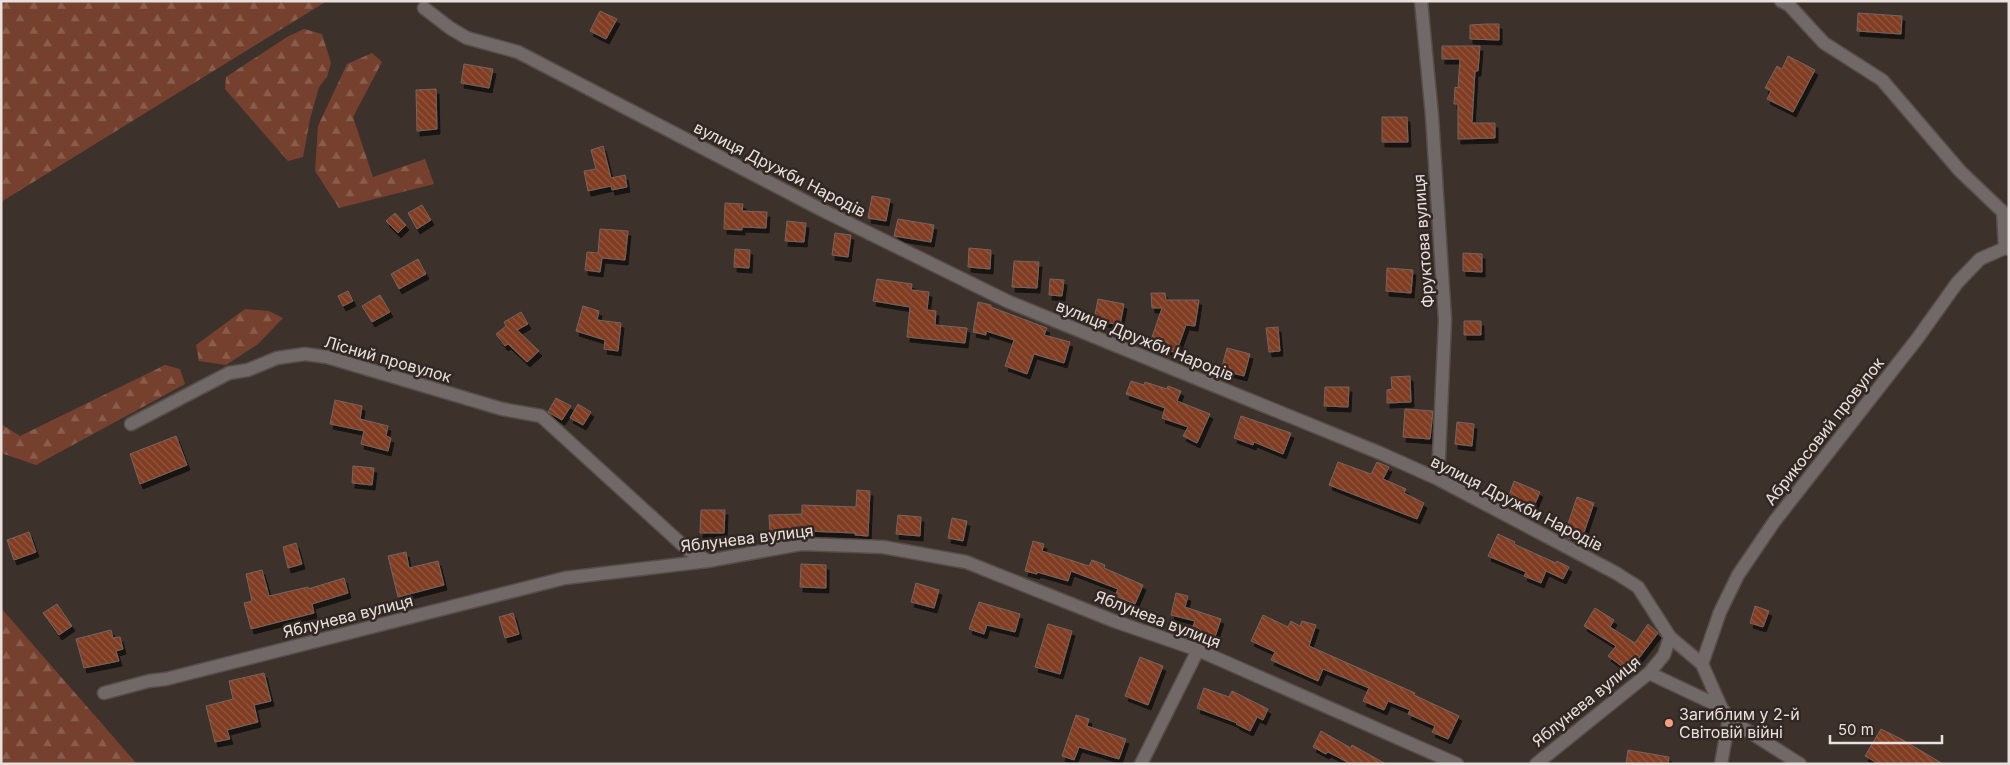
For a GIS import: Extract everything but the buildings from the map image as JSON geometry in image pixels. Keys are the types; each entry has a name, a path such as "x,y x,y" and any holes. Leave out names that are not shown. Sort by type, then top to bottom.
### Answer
{"street":[{"name":"Фруктова вулиця","path":"1421,1 1432,116 1444,320 1438,479"},
{"path":"1781,1 1789,5 1824,42 1882,80 1960,172 2003,212 2007,248"},
{"name":"вулиця Дружби Народів","path":"424,8 450,28 467,38 518,52 822,210 1009,302 1380,453 1438,479 1616,573 1638,587 1670,637 1702,664 1721,707 1729,719 1800,764"},
{"name":"Абрикосовий провулок","path":"1702,664 1720,612 1738,575 1774,522 1917,339 1958,283 1980,258 2007,248"},
{"name":"Лісний провулок","path":"131,424 229,372 248,370 277,358 305,354 327,356 502,409 541,416 687,549 708,561"},
{"name":"Яблунева вулиця","path":"104,693 565,578 708,561 801,544 883,547 966,562 1114,621 1198,650 1457,764"},
{"name":"Яблунева вулиця","path":"1536,764 1649,673 1664,655 1670,637"},
{"path":"1141,764 1198,650"},
{"path":"1649,673 1721,707"},
{"path":"1721,764 1729,719"}],"green space":[{"path":"1,1 327,1 1,202"},
{"path":"304,29 322,34 331,63 327,77 319,87 310,119 303,157 288,161 225,89 226,77 287,37"},
{"path":"372,53 382,62 353,117 373,177 425,159 434,184 339,208 315,171 318,126 347,64"},
{"path":"245,309 269,311 283,318 258,344 226,365 199,361 196,345"},
{"path":"165,365 180,369 185,384 36,465 1,453 1,424 20,436"},
{"path":"1,608 137,764 1,764"}],"place":[{"name":"Загиблим у 2-й Світовій війні","path":"1669,723"}]}
